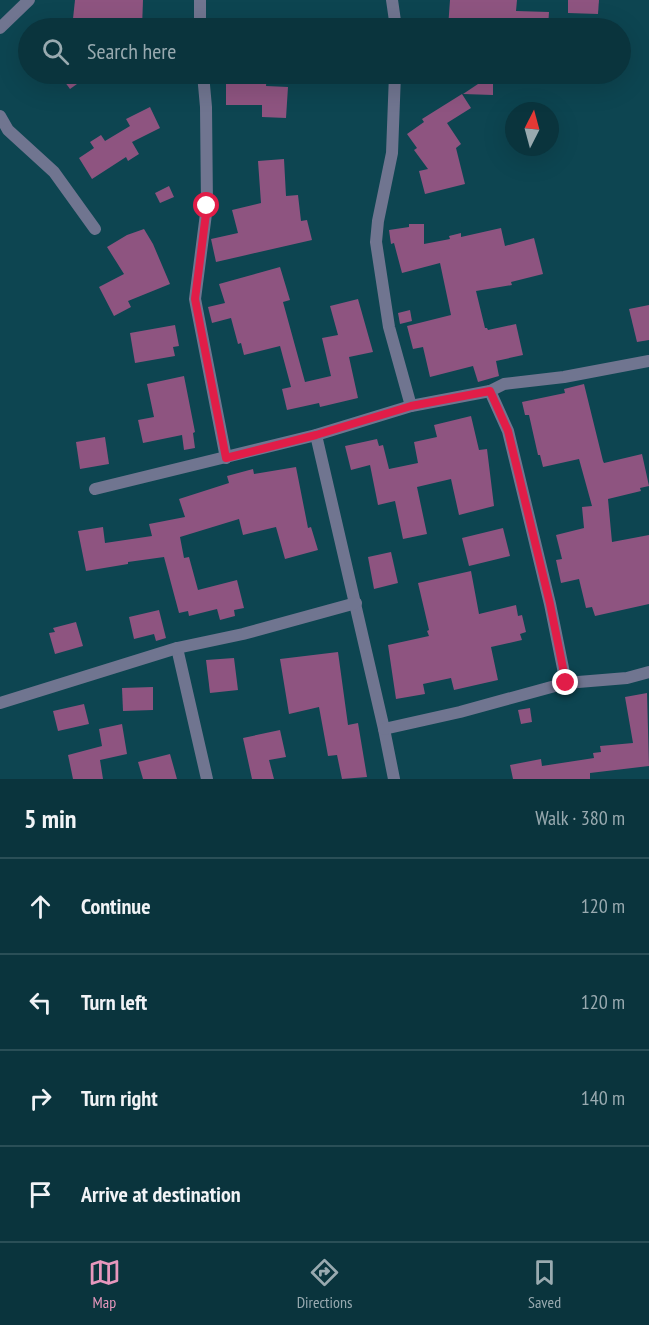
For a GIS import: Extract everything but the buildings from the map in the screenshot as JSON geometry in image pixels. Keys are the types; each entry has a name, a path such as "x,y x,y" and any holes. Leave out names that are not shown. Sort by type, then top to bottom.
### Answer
{"street":[{"path":"0,28 29,0"},
{"path":"200,0 200,18"},
{"path":"392,0 395,18"},
{"path":"204,84 207,206 195,299 226,458"},
{"path":"395,84 392,153 376,242 389,327 411,406"},
{"path":"0,116 8,130 54,172 95,229"},
{"path":"95,489 316,435 411,406 490,391 504,384 564,377 649,361"},
{"path":"490,391 508,431 550,604 566,683"},
{"path":"316,435 356,603 394,779"},
{"path":"0,703 177,648 243,634 356,603"},
{"path":"177,648 207,779"},
{"path":"384,729 460,712 566,683 627,678 649,672"}],"route":[{"path":"207,206 195,299 226,458 316,435 411,406 490,391 508,431 550,604 566,683"}]}
